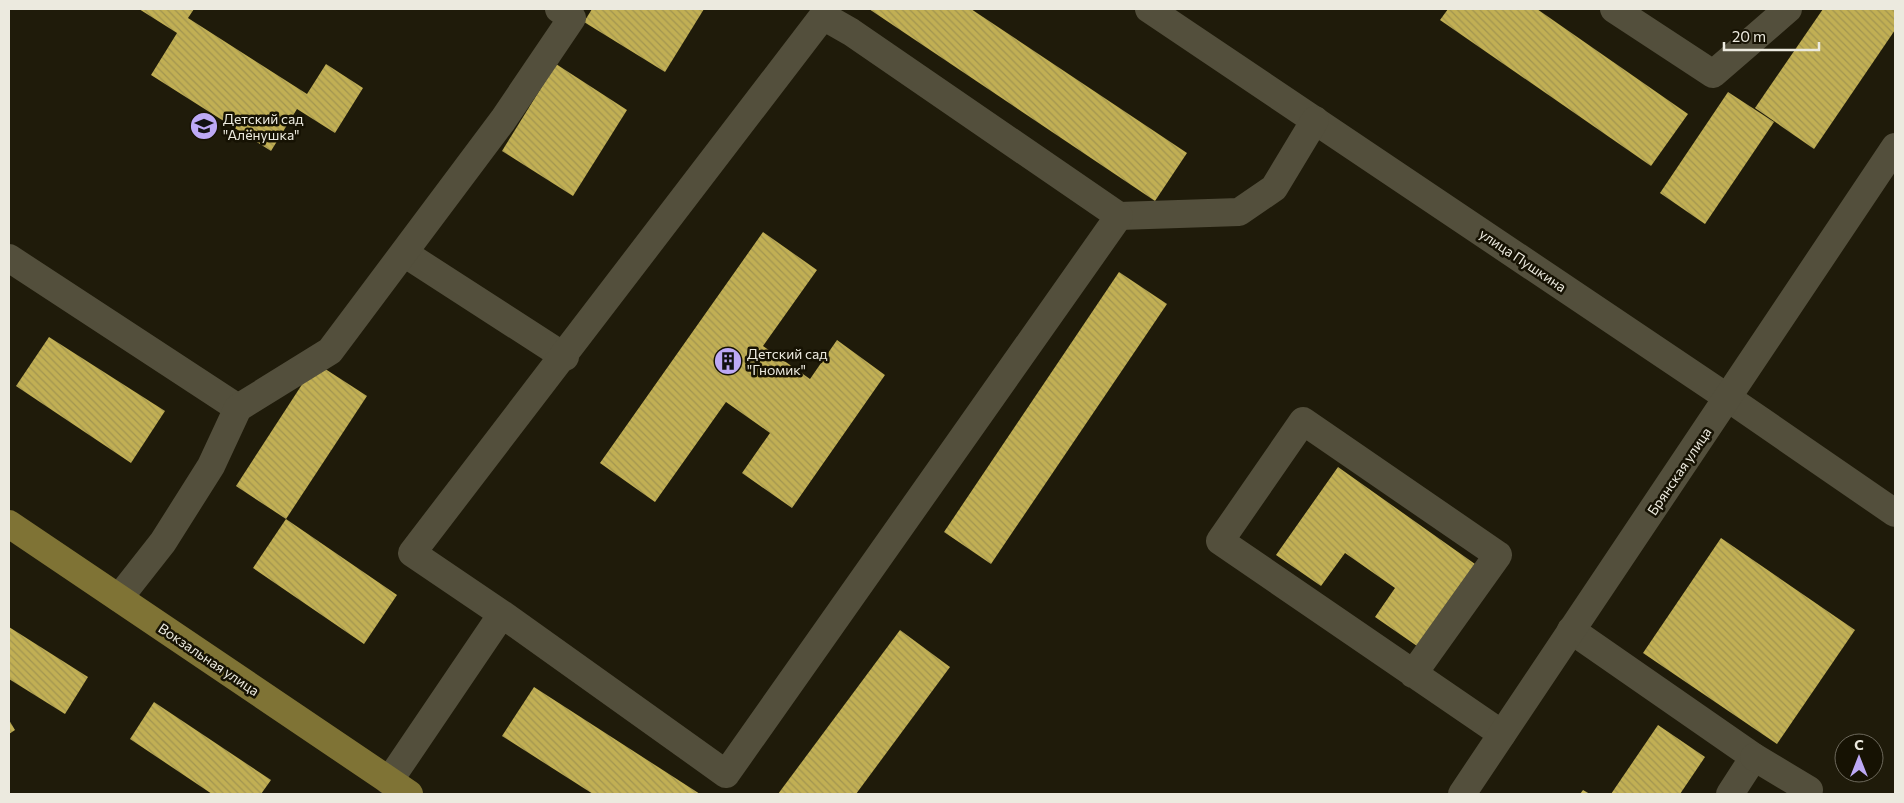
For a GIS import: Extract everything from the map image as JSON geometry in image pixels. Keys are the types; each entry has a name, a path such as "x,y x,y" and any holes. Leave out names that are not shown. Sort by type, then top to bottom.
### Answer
{"main road":[{"name":"Вокзальная улица","path":"9,524 401,790"}],"street":[{"path":"118,598 164,542 210,466 238,408 330,351 404,253 503,120 572,18 559,9"},
{"name":"улица Пушкина","path":"1149,9 1728,398 1895,513"},
{"path":"1614,9 1713,74 1788,9"},
{"path":"1119,216 726,774 502,614 412,553 565,357 823,16 851,32 1119,216 1239,212 1274,188 1315,120"},
{"name":"Брянская улица","path":"1462,794 1895,147"},
{"path":"404,253 565,357"},
{"path":"9,258 238,408"},
{"path":"1413,674 1498,555 1303,421 1220,541 1413,674 1502,734"},
{"path":"401,790 502,614"},
{"path":"1572,630 1754,757 1809,790 1806,794"},
{"path":"1730,794 1754,757"}],"building":[{"path":"139,9 194,9 188,18 307,94 326,64 363,88 335,133 297,109 271,151 151,75 177,33"},
{"path":"592,9 704,9 665,72 584,22"},
{"path":"869,9 971,9 1187,153 1155,201"},
{"path":"1448,9 1537,9 1688,114 1651,166 1440,20"},
{"path":"1823,9 1895,9 1895,30 1814,149 1755,108"},
{"path":"556,64 627,110 573,196 502,151"},
{"path":"1728,92 1774,122 1705,224 1660,193"},
{"name":"Детский сад \"Гномик\"","path":"763,232 817,270 763,346 810,379 837,340 885,375 792,508 742,473 770,433 726,402 655,502 600,463"},
{"path":"1119,272 1167,304 991,564 944,532"},
{"path":"49,337 165,411 131,463 16,386"},
{"path":"316,363 367,396 286,519 236,486"},
{"path":"1338,467 1475,564 1417,646 1375,617 1395,588 1345,553 1321,586 1276,555"},
{"path":"286,519 397,595 364,644 253,568"},
{"path":"1721,538 1855,630 1777,744 1643,653"},
{"path":"9,627 88,677 65,714 9,679"},
{"path":"900,630 950,667 856,794 778,794"},
{"path":"534,687 700,794 593,794 502,736"},
{"path":"154,702 271,780 261,794 212,794 130,739"},
{"path":"9,720 15,730 9,734"},
{"path":"1658,725 1705,757 1680,794 1611,794"},
{"path":"1583,790 1590,794 1580,794"}],"place":[{"name":"Детский сад \"Алёнушка\"","path":"204,126"},
{"name":"Детский сад \"Гномик\"","path":"728,361"}]}
